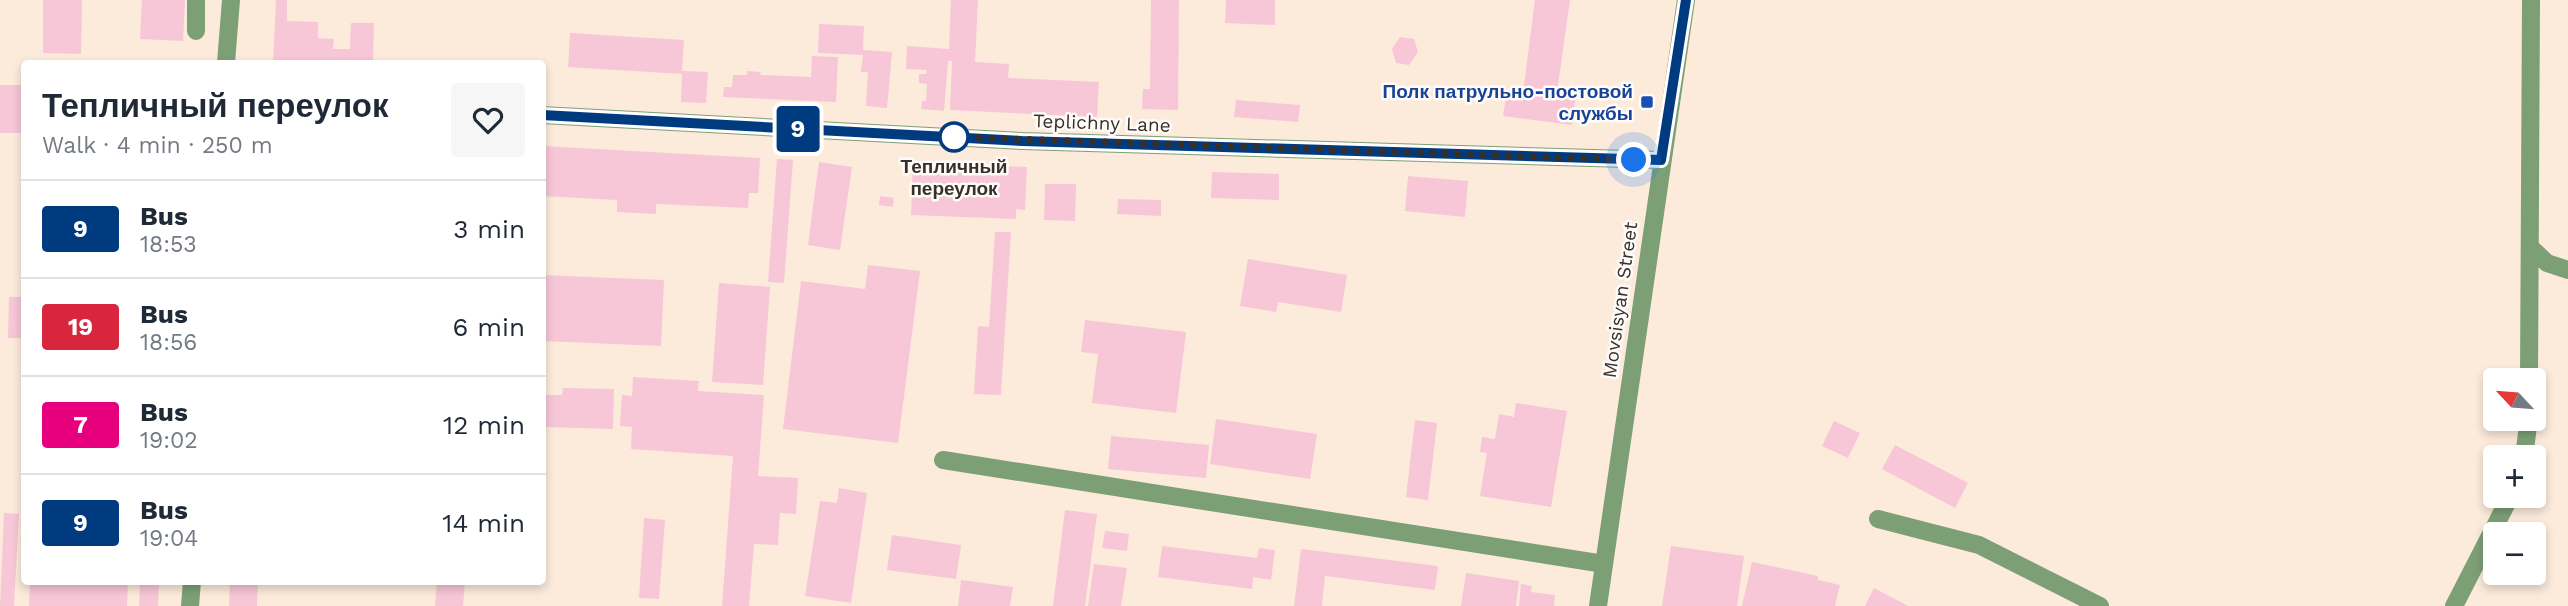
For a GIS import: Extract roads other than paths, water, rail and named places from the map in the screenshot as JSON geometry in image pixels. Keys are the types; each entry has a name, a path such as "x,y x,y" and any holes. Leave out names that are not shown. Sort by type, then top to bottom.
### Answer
{"street":[{"path":"196,0 196,31"},
{"path":"226,60 231,0"},
{"name":"Movsisyan Street","path":"1598,606 1686,0"},
{"path":"2529,368 2532,0"},
{"name":"Teplichny Lane","path":"546,115 1022,141 1661,160"},
{"path":"2530,247 2547,263 2568,270"},
{"path":"943,460 1604,564"},
{"path":"2454,606 2504,508"},
{"path":"1878,519 1979,545 2099,606"},
{"path":"190,606 192,585"}],"place":[{"name":"Полк патрульно-постовой службы","path":"1647,102"},
{"name":"Тепличный переулок","path":"954,137"}]}
